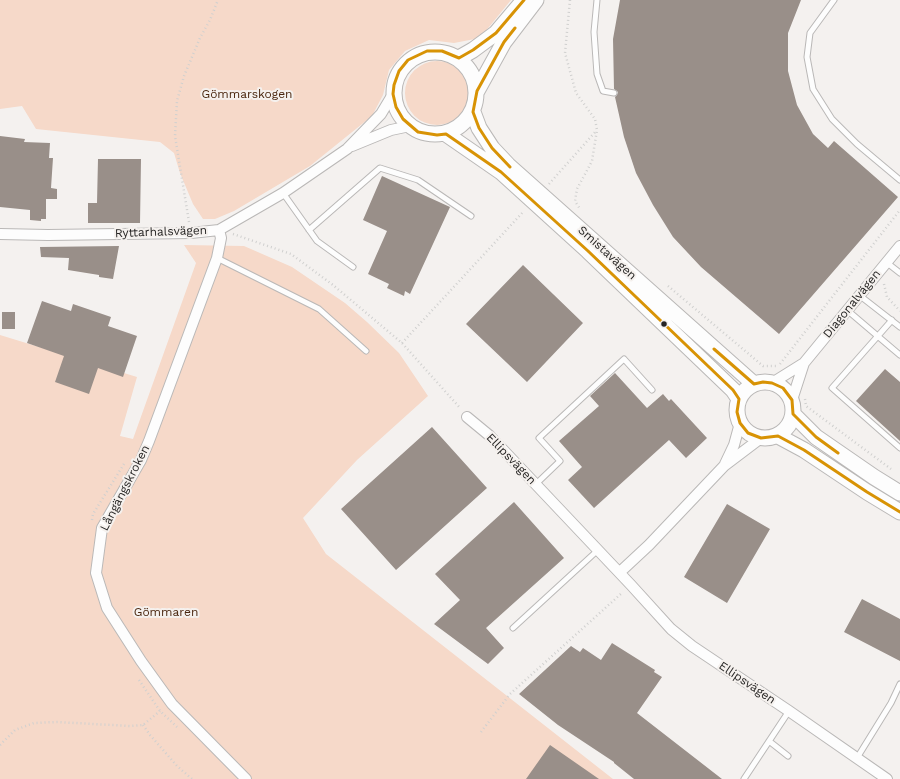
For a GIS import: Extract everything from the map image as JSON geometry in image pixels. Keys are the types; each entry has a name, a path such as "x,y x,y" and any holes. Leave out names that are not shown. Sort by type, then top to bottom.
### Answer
{"street":[{"path":"458,58 473,50 496,34 524,0"},
{"path":"477,91 470,74 458,58 442,51 427,51 408,60 399,71 394,85 393,94 396,107 403,119 418,132 437,135 446,134 460,125 473,112 477,91 504,42 536,0"},
{"name":"Ryttarhalsvägen","path":"347,149 380,114 393,94"},
{"name":"Smistavägen","path":"473,112 479,128 492,148 508,165 754,384"},
{"name":"Ryttarhalsvägen","path":"0,234 48,235 191,233 219,230 283,193 347,149 391,130 410,126"},
{"name":"Smistavägen","path":"446,134 507,177 588,251 733,390 739,399"},
{"name":"Långängskroken","path":"219,230 221,238 217,258 149,441 141,460 102,528 96,574 107,608 141,661 172,704 246,779"},
{"name":"Diagonalvägen","path":"772,383 804,362 900,246"},
{"name":"Diagonalvägen","path":"793,407 798,380 804,362"},
{"path":"793,407 790,424 778,436 769,438 761,438 748,433 740,423 737,412 739,399 744,391 754,384 763,382 772,383 783,388 793,407 816,437 874,478 900,493"},
{"name":"Ellipsvägen","path":"467,417 490,436 620,572 671,629 692,646 887,779"},
{"path":"724,466 734,445 740,423"},
{"path":"778,436 804,450 900,512"},
{"path":"620,572 649,545 724,466 761,438"}],"lane":[{"path":"597,0 594,32 597,74 603,91 614,93"},
{"path":"834,0 810,33 807,57 813,89 832,119 856,144 900,180"},
{"path":"309,230 380,168 418,180 472,216"},
{"path":"283,193 317,241 353,267"},
{"path":"217,258 319,309 366,351"},
{"path":"886,262 900,273"},
{"path":"859,295 900,327"},
{"path":"847,310 900,355"},
{"path":"892,320 832,388 900,448"},
{"path":"536,484 560,461 539,438 624,359 652,390"},
{"path":"513,628 598,550"},
{"path":"857,758 891,703 900,684"},
{"path":"744,779 789,711"},
{"path":"769,741 788,756"}],"path":[{"path":"191,233 175,136 177,101 184,76 218,0"},
{"path":"570,0 565,53 576,93 594,119 597,130 592,161 577,189 575,201 582,212"},
{"path":"546,187 597,130"},
{"path":"402,343 524,210"},
{"path":"779,366 900,210"},
{"path":"219,230 291,254 333,285 402,343 454,399 467,417"},
{"path":"875,276 883,282 886,297 900,311"},
{"path":"665,284 763,366 779,366 787,372"},
{"path":"798,380 804,385 806,406 894,472"},
{"path":"92,522 93,514 126,461"},
{"path":"481,732 510,694 631,584"},
{"path":"136,676 160,711 181,732"},
{"path":"0,745 15,730 34,723 57,722 130,726 143,725 160,711"},
{"path":"143,725 177,766 192,779"}],"green space":[{"name":"Gömmarskogen","path":"0,0 511,0 480,38 454,43 429,40 405,51 389,70 383,95 372,116 310,166 234,211 215,219 203,219 193,204 180,173 174,153 160,142 36,129 22,106 0,109"},
{"path":"437,61 455,67 463,75 469,93 463,111 455,119 437,125 419,119 411,111 405,93 411,75 419,67"},
{"name":"Gömmaren","path":"184,245 244,246 292,267 345,303 399,353 428,396 357,460 303,518 326,554 613,779 0,779 0,335 137,377 120,436 133,439 196,263"}],"building":[{"path":"620,0 801,0 788,33 788,71 797,105 813,134 828,148 834,141 898,197 779,334 701,267 673,237 653,205 636,173 624,137 615,97 618,92 614,89 613,39"},
{"path":"0,136 25,139 24,142 50,143 49,158 53,158 51,188 57,189 57,199 46,199 46,219 41,219 41,221 30,220 30,210 0,207"},
{"path":"98,159 141,159 140,223 88,223 88,203 97,203"},
{"path":"382,176 450,207 410,294 405,291 404,296 387,288 389,284 368,274 387,231 363,220"},
{"path":"119,246 113,279 68,270 69,258 41,257 40,247"},
{"path":"523,265 583,323 527,382 466,324"},
{"path":"42,301 71,311 73,304 111,317 108,326 137,336 123,377 98,368 89,394 55,382 64,356 27,343"},
{"path":"2,312 15,312 15,329 2,329"},
{"path":"885,369 900,382 900,441 856,401"},
{"path":"615,373 647,408 663,394 669,401 671,399 707,438 686,458 669,440 594,508 568,480 582,467 559,441 599,406 590,396"},
{"path":"432,427 487,488 396,570 341,509"},
{"path":"514,502 564,558 486,628 504,648 488,664 434,624 460,600 435,574"},
{"path":"727,504 770,529 727,603 684,577"},
{"path":"862,599 900,619 900,661 844,632"},
{"path":"612,643 655,670 654,672 662,677 637,713 722,779 634,779 614,762 558,725 519,694 571,646 580,652 583,648 601,660"},
{"path":"550,745 599,779 526,779"}],"transit line":[{"path":"524,0 496,33 473,50 459,58 442,51 427,51 408,60 399,71 394,85 393,94 396,107 403,119 418,132 437,135 446,134 501,172 588,251 733,390 739,399 737,412 740,423 748,433 761,438 778,436 804,450 900,512"},
{"path":"510,167 492,148 479,128 473,112 477,91 504,42 515,28"},
{"path":"714,349 754,384 763,382 772,383 783,388 792,400 793,414 816,437 838,453"}]}
